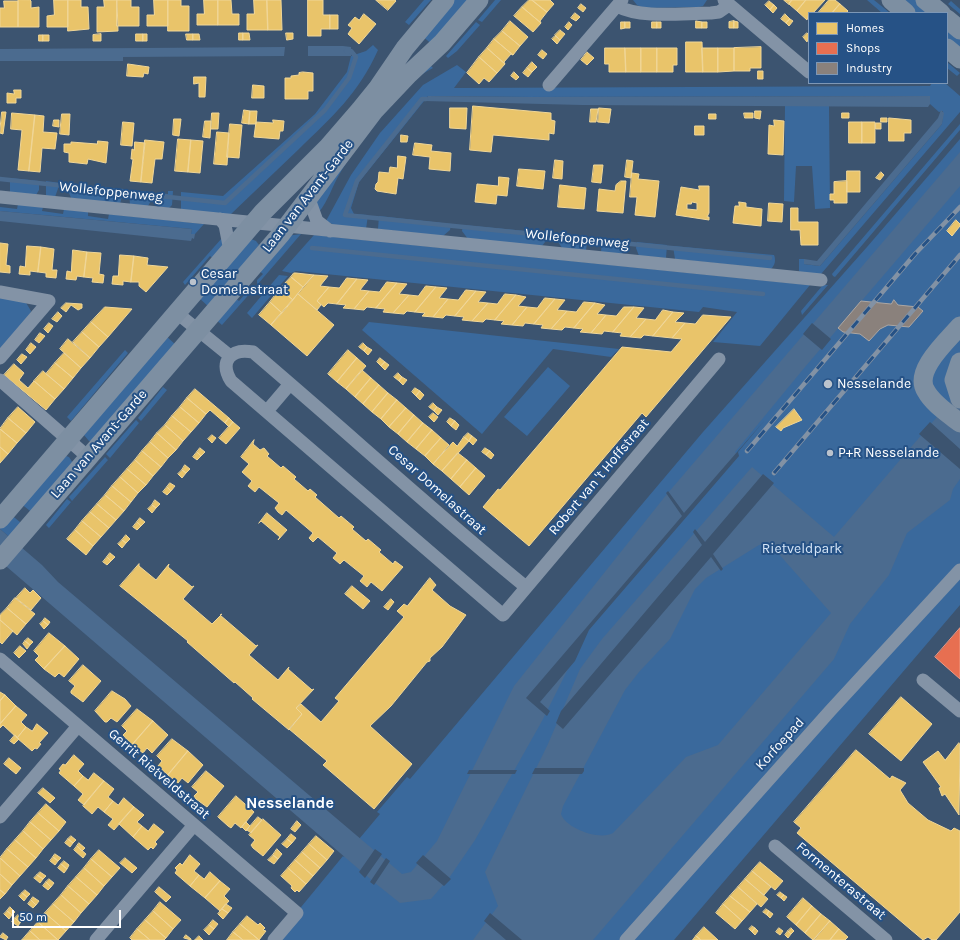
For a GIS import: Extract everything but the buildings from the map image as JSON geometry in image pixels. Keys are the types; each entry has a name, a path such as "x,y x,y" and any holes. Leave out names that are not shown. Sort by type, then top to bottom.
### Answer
{"street":[{"name":"Laan van Avant-Garde","path":"0,519 279,194 328,147 360,110 377,89 405,48 445,0"},
{"name":"Laan van Avant-Garde","path":"0,560 287,226 374,112 406,76 442,43 479,0"},
{"path":"891,0 905,12"},
{"path":"925,0 940,12"},
{"path":"549,85 619,3 627,11 639,13 711,13 719,12 726,3 808,71"},
{"path":"948,19 960,30"},
{"path":"948,49 960,59"},
{"name":"Wollefoppenweg","path":"0,197 821,280"},
{"path":"309,199 317,221 330,231"},
{"path":"220,219 225,225 230,251"},
{"path":"0,292 48,301 0,358"},
{"path":"177,313 230,356 227,366 228,376 231,381 268,411 290,384"},
{"path":"960,326 925,370 923,384 926,392 960,423"},
{"name":"Cesar Domelastraat","path":"230,356 235,352 242,350 253,352 373,454 451,525 526,587"},
{"name":"Robert van 't Hoffstraat","path":"268,411 503,615 719,359"},
{"path":"957,390 960,362"},
{"path":"0,380 88,457"},
{"name":"Korfoepad","path":"626,940 825,717 960,570"},
{"name":"Gerrit Rietveldstraat","path":"0,659 297,913 274,940"},
{"path":"923,680 960,711"},
{"path":"0,817 78,726"},
{"path":"96,940 194,825"},
{"name":"Formenterastraat","path":"775,846 886,940"}],"green space":[{"path":"424,0 431,0 409,25 405,22"},
{"path":"452,0 474,0 434,46 421,35"},
{"path":"495,0 501,0 482,22 478,20"},
{"path":"633,0 707,0 703,6 699,7 643,8 637,5"},
{"path":"867,0 874,0 889,12 881,12"},
{"path":"900,0 918,0 932,12 914,12"},
{"path":"951,1 960,9 960,14 948,4"},
{"path":"476,22 480,25 457,51 448,58 446,56"},
{"path":"948,26 960,36 960,49 948,41"},
{"path":"373,45 378,50 371,65 344,104 230,215 181,210 181,192 223,196 315,114 347,72 351,56 366,51"},
{"path":"428,63 433,68 420,76 394,100 357,146 319,212 315,198 340,162 381,109"},
{"path":"948,63 960,73 957,76 948,69"},
{"path":"457,65 466,72 454,88 930,86 931,84 946,84 960,96 960,112 821,274 802,274 799,271 799,259 804,259 804,264 820,266 942,124 943,111 939,112 930,104 930,96 428,96 359,182 351,208 354,214 368,215 366,229 336,226 326,221 351,175 380,133 423,85"},
{"path":"785,106 829,106 830,208 815,209 812,166 796,166 794,202 784,201"},
{"path":"960,124 960,130 835,277 833,276 832,274"},
{"name":"Rietveldpark","path":"960,139 960,605 674,940 274,940 343,856 344,857 380,814 377,812 407,777 410,779 703,432 867,247"},
{"path":"10,178 39,181 39,190 36,195 10,192"},
{"path":"46,181 60,183 55,197 46,196"},
{"path":"69,184 124,189 120,204 71,198 68,190"},
{"path":"129,190 152,192 151,201 148,206 130,205"},
{"path":"168,191 173,191 172,205 169,208 159,207 157,202 158,193 168,194"},
{"path":"18,204 43,207 42,211 63,214 64,209 88,212 88,216 108,219 109,214 204,224 195,234 191,234 192,229 0,211 0,207 17,209"},
{"path":"379,216 451,224 450,230 443,236 378,229"},
{"path":"463,225 547,233 548,238 542,246 468,239 462,231"},
{"path":"301,234 257,285 257,280 263,274 257,269 286,236"},
{"path":"314,235 810,285 760,346 713,342 737,312 703,307 699,312 296,271 291,273 282,271"},
{"path":"559,235 588,238 586,250 562,248 557,240"},
{"path":"222,238 222,252 215,260 210,256 185,285 183,282"},
{"path":"251,239 256,241 259,245 210,308 198,297"},
{"path":"602,240 626,243 622,254 601,252"},
{"path":"637,242 667,245 666,258 639,256 636,248"},
{"path":"673,246 774,255 775,262 771,269 675,259"},
{"path":"279,275 288,276 252,318 247,313"},
{"path":"828,285 802,315 801,311 822,286"},
{"path":"250,288 253,290 222,325 215,319 234,297 239,301"},
{"path":"0,297 25,301 31,311 29,318 0,352"},
{"path":"369,322 619,349 611,357 553,349 482,434 362,330"},
{"path":"165,335 177,346 94,441 89,441 84,435"},
{"path":"125,350 128,353 71,421 67,417"},
{"path":"548,367 570,386 527,436 504,417"},
{"path":"163,387 167,390 141,421 138,418"},
{"path":"136,420 139,423 110,458 106,454"},
{"path":"66,456 69,457 73,463 34,514 20,503"},
{"path":"105,457 108,460 72,501 69,497"},
{"path":"67,499 71,502 49,528 46,525"},
{"path":"10,514 25,526 13,540 0,529 0,526"}],"shaded area":[{"path":"308,46 351,47 351,56 308,56"},
{"path":"285,47 284,56 123,57 123,61 0,61 0,49"},
{"path":"428,96 930,96 930,104 928,107 582,105 424,101"},
{"path":"941,110 944,113 942,124 820,266 804,264 804,259 817,261 938,118"},
{"path":"960,152 960,186 805,367 735,452 738,455 588,629 542,721 475,840 449,878 431,899 400,903 0,561 0,529 42,565 58,582 402,874 411,872 437,841 514,686 667,494"},
{"path":"0,211 192,229 191,234 195,234 194,239 192,238 191,241 0,221"},
{"path":"960,390 960,479 953,489 950,500 907,533 889,575 850,624 834,659 593,940 473,940 498,906 485,872 548,744 580,669 602,639 752,467 834,537","holes":["765,544 777,552 831,613 718,745 686,757 613,833 607,835 592,834 584,832 569,824 561,814 563,806 625,690 639,672 670,639 695,589 706,578 759,545"]}],"pier":[{"path":"812,323 831,339 822,350 803,334"},
{"path":"764,421 738,452 739,456 589,630 575,661 540,702 550,711 547,716 526,698 682,516 666,493 668,491 684,513"},
{"path":"930,422 960,449 960,469 919,434"},
{"path":"763,474 774,483 713,554 723,569 721,571 711,557 563,729 556,723 561,711 702,545 693,532 695,529 705,542"},
{"path":"535,768 584,768 584,771 582,774 532,774"},
{"path":"469,770 517,770 515,774 467,774"},
{"path":"375,849 382,854 365,878 359,872"},
{"path":"423,855 451,879 444,886 416,863"},
{"path":"386,858 390,861 374,885 370,882"},
{"path":"490,913 522,940 506,940 484,921"}],"waterway":[{"path":"0,179 225,203 325,110 349,78 356,57 351,51 346,51"},
{"path":"426,99 422,99 357,181 345,215 770,258"},
{"path":"312,248 763,294"}],"railway":[{"path":"747,451 915,254 960,207"},
{"path":"774,473 960,255"}],"place":[{"name":"Cesar Domelastraat","path":"193,282"},
{"name":"Nesselande","path":"828,384"},
{"name":"P+R Nesselande","path":"830,453"}],"district":[{"name":"Nesselande","path":"290,803"}]}
